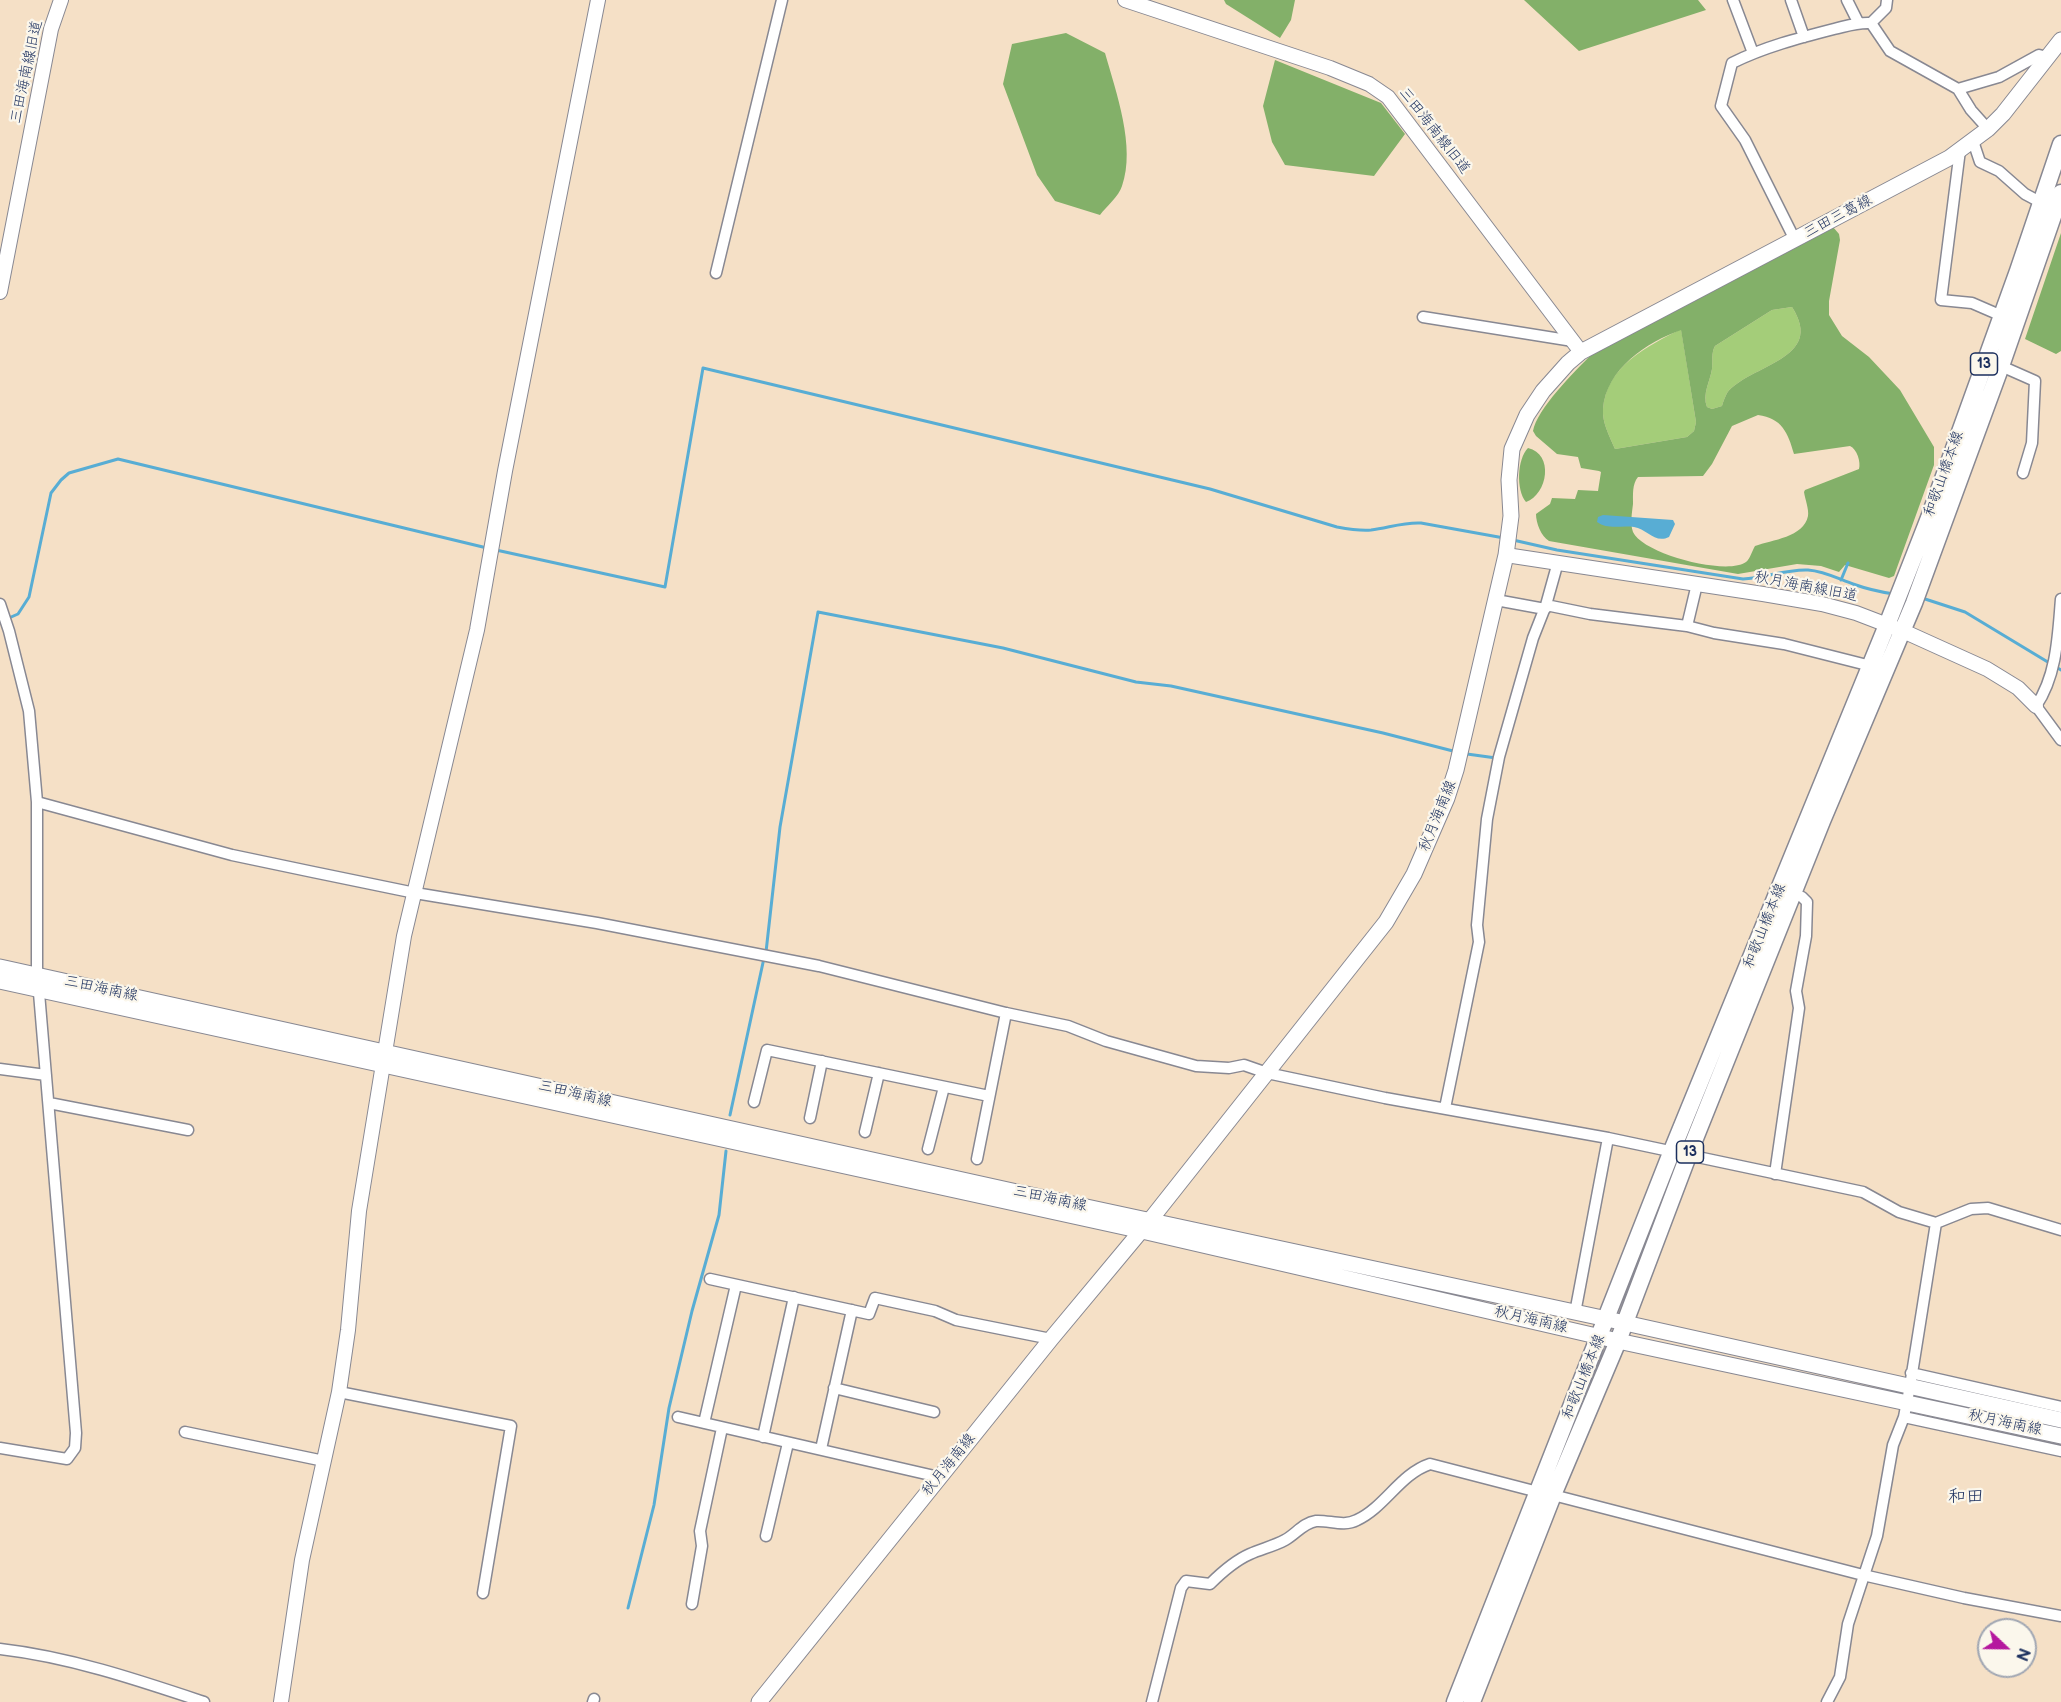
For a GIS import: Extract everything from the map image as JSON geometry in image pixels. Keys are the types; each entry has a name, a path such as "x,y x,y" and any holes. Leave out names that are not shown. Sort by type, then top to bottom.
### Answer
{"main road":[{"name":"三田三葛線","path":"1577,347 1795,240 1949,158 1988,129 2003,114 2061,40"},
{"name":"和歌山橋本線","path":"1472,1702 1600,1336 1680,1154 1787,891 1871,666 1914,603 1912,583 2061,144"},
{"name":"和歌山橋本線","path":"1787,891 1822,821 1895,628 1895,603 1912,583 2001,366 2061,193"},
{"name":"秋月海南線","path":"759,1702 1051,1339 1147,1225 1386,922 1414,874 1447,798 1456,770 1506,551 1509,531 1512,449 1527,415 1568,363 1577,347"},
{"name":"三田海南線","path":"0,967 38,982 383,1058 1017,1192 1147,1225"},
{"name":"三田海南線","path":"0,981 38,982"},
{"name":"和歌山橋本線","path":"1455,1702 1546,1493 1618,1341 1680,1154"},
{"name":"秋月海南線","path":"1147,1225 1910,1380 2061,1420"},
{"name":"秋月海南線","path":"1147,1225 1904,1409 2061,1436"}],"street":[{"name":"三田海南線旧道","path":"0,292 51,29 61,0"},
{"path":"281,1702 302,1560 339,1392 348,1330 359,1211 404,936 477,630 505,471 598,0"},
{"path":"716,273 782,0"},
{"name":"三田海南線旧道","path":"1125,0 1330,68 1369,84 1388,97 1577,347"},
{"path":"1733,0 1753,53"},
{"path":"1791,0 1804,37"},
{"path":"1846,0 1858,22"},
{"path":"1795,240 1745,140 1721,106 1732,63 1753,53 1804,37 1858,22 1871,23 1886,8 1887,0"},
{"path":"1871,23 1890,51 1958,89 1971,110 1988,129"},
{"path":"1958,89 1999,77 2039,55 2047,57"},
{"path":"1973,141 1980,162 1999,171 2025,194 2042,203"},
{"path":"1960,150 1941,300 1972,303 2002,316"},
{"path":"1423,317 1577,347"},
{"path":"2001,366 2035,381 2032,443 2023,473"},
{"name":"秋月海南線旧道","path":"1506,551 1558,562 1822,604 1856,613 1986,669 2018,688 2036,706 2061,740"},
{"path":"1444,1108 1479,942 1477,925 1487,819 1499,757 1533,638 1558,562"},
{"path":"1687,626 1697,584"},
{"path":"2036,706 2057,658 2061,598"},
{"path":"1496,600 1687,626 1714,633 1784,644 1871,666"},
{"path":"0,604 29,711 37,802 38,982 76,1433 75,1448 68,1459 0,1448"},
{"path":"37,802 232,855 415,893 597,923 819,966 1006,1014 1068,1026 1106,1041 1196,1066 1229,1068 1244,1065 1267,1073 1385,1098 1608,1138 1863,1192 1899,1212 1936,1223 1971,1209 1988,1208 2061,1230"},
{"path":"1775,1174 1786,1082 1799,1008 1796,992 1806,936 1807,902 1787,891"},
{"path":"977,1159 1006,1014"},
{"path":"754,1102 767,1050 989,1096"},
{"path":"810,1118 822,1061"},
{"path":"0,1069 46,1075"},
{"path":"865,1132 879,1073"},
{"path":"928,1149 944,1087"},
{"path":"49,1103 188,1130"},
{"path":"1575,1313 1608,1138"},
{"path":"1827,1702 1840,1677 1848,1624 1877,1536 1893,1445 1910,1380 1936,1223"},
{"path":"710,1279 869,1314 875,1298 934,1311 956,1320 1051,1339"},
{"path":"704,1424 736,1285"},
{"path":"763,1437 794,1298"},
{"path":"820,1449 852,1310"},
{"path":"1910,1380 2061,1407"},
{"path":"834,1388 934,1412"},
{"path":"339,1392 511,1426 483,1593"},
{"path":"1904,1409 2061,1451"},
{"path":"678,1418 939,1477"},
{"path":"692,1604 702,1546 700,1531 722,1428"},
{"path":"185,1432 324,1461"},
{"path":"766,1536 788,1443"},
{"path":"1152,1702 1181,1588 1186,1581 1210,1584 1227,1567 1248,1554 1285,1540 1302,1526 1315,1521 1338,1523 1356,1521 1375,1508 1418,1468 1430,1464 1863,1575 1964,1598 2061,1616"},
{"path":"0,1649 26,1652 125,1676 204,1702"}],"green space":[{"path":"1224,0 1295,0 1291,20 1280,38 1226,4"},
{"path":"1524,0 1698,0 1706,10 1579,51"},
{"path":"1066,33 1105,53 1123,120 1127,154 1126,171 1120,190 1100,215 1055,201 1037,175 1003,84 1012,44"},
{"path":"1275,60 1381,103 1405,134 1374,176 1285,165 1272,142 1263,106"},
{"path":"1833,227 1839,234 1840,240 1829,301 1829,315 1842,336 1869,357 1900,390 1934,447 1934,465 1894,576 1889,578 1845,565 1839,572 1821,566 1797,564 1738,574 1549,541 1540,529 1536,514 1550,504 1552,498 1575,499 1578,490 1598,491 1601,472 1581,468 1578,457 1557,454 1533,431 1549,402 1591,355","holes":["1792,307 1800,325 1799,339 1792,350 1781,359 1738,383 1727,393 1722,406 1712,409 1707,407 1706,393 1715,346 1772,310","1681,330 1696,422 1694,431 1687,437 1615,449 1603,414 1606,395 1612,381 1630,359 1668,335","1758,415 1773,419 1783,428 1794,454 1850,446 1858,456 1859,469 1805,490 1808,516 1800,529 1786,537 1755,546 1747,561 1736,566 1686,560 1668,555 1640,540 1633,532 1631,522 1633,490 1638,477 1703,476 1732,426"]},
{"path":"2061,233 2061,351 2056,354 2025,339"},
{"path":"1792,307 1800,325 1799,339 1792,350 1781,359 1738,383 1727,393 1722,406 1712,409 1707,407 1706,393 1715,346 1772,310"},
{"path":"1681,329 1696,422 1694,431 1687,437 1615,449 1603,414 1606,394 1612,381 1631,359"},
{"path":"1528,448 1542,458 1545,474 1539,491 1526,502 1519,483 1519,475 1524,453"}],"water":[{"path":"1603,515 1673,520 1675,524 1669,537 1659,539 1639,528 1610,527 1597,522 1598,517"}],"waterway":[{"path":"496,550 665,587 703,368 1210,489 1337,527 1367,530 1421,523 1504,538"},
{"path":"0,622 18,614 29,597 51,493 69,473 118,459 487,548"},
{"path":"1513,540 1557,550 1743,579 1800,570 1814,571 1863,587 1894,594"},
{"path":"1841,580 1848,563"},
{"path":"1922,598 1965,612 2061,670"},
{"path":"766,952 780,827 818,612 1003,648 1136,682 1171,686 1383,733 1453,751"},
{"path":"1467,754 1496,758"},
{"path":"730,1115 764,958"},
{"path":"628,1608 654,1505 669,1408 692,1311 719,1215 726,1151"}],"district":[{"name":"和田","path":"1966,1497"}]}
